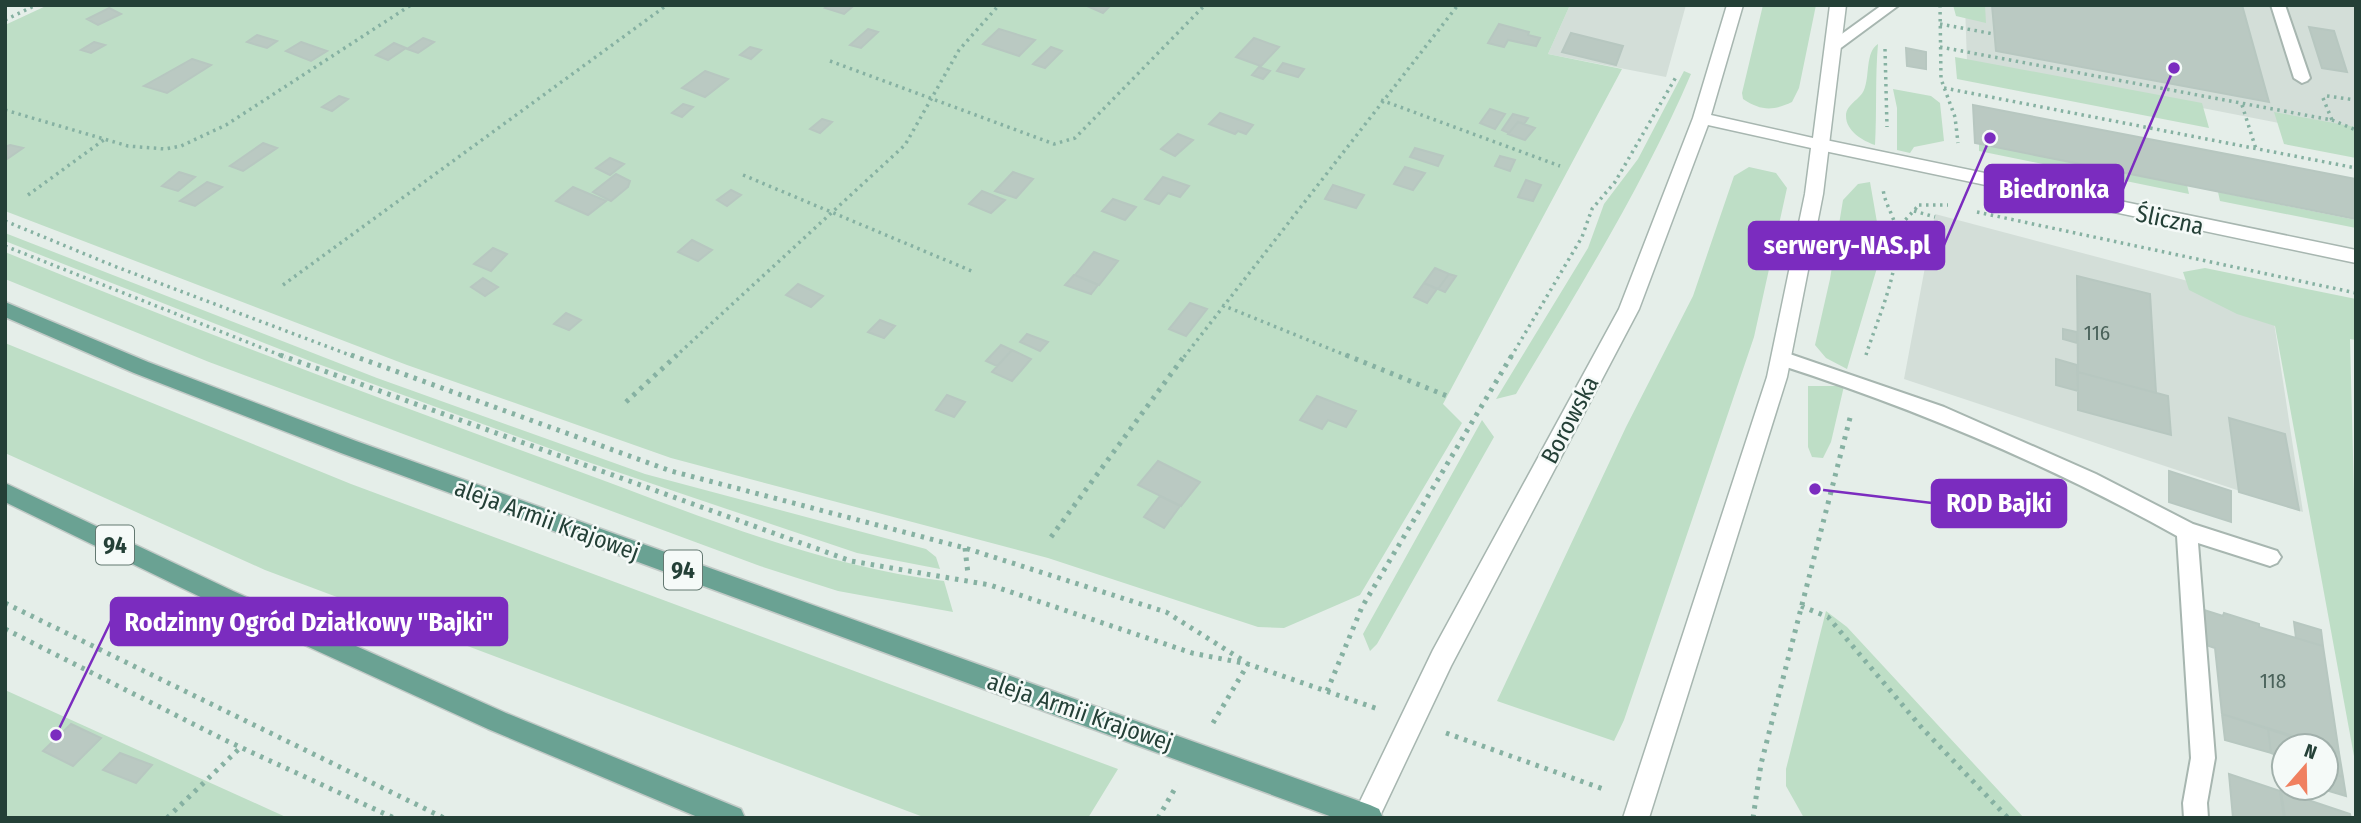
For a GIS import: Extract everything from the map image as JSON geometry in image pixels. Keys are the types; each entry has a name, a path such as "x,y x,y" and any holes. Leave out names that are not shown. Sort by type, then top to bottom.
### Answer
{"main road":[{"name":"aleja Armii Krajowej","path":"5,309 342,445 974,676 1220,761 1367,817"},
{"name":"94","path":"5,492 225,598 497,721 732,818"}],"street":[{"name":"Borowska","path":"1367,817 1442,658 1629,309 1702,118 1735,5"},
{"path":"1636,818 1781,358 1821,145 1838,5"},
{"name":"Śliczna","path":"1702,118 2356,257"}],"lane":[{"path":"1833,47 1892,5"},
{"path":"2278,5 2302,78"},
{"path":"1781,358 1859,383 2058,464 2114,489 2187,530 2270,557"},
{"path":"2187,530 2203,758 2195,803 2196,818"}],"path":[{"path":"5,20 36,5"},
{"path":"5,110 136,148 166,149 196,141 226,125 411,5"},
{"path":"283,285 667,5"},
{"path":"626,402 905,145 925,119 958,52 999,5"},
{"path":"830,61 1054,144 1075,138 1205,5"},
{"path":"1051,537 1222,305 1458,5"},
{"path":"1940,5 1944,88 1955,117 1959,155"},
{"path":"1940,23 1994,34"},
{"path":"1885,41 1886,137"},
{"path":"1940,47 2332,120 2356,130"},
{"path":"1327,691 1362,607 1582,237 1592,209 1615,182 1679,68"},
{"path":"1973,87 1973,94"},
{"path":"1944,88 2356,168"},
{"path":"2332,120 2321,95 2356,100"},
{"path":"1381,100 1560,166"},
{"path":"2242,105 2256,149"},
{"path":"28,195 105,139"},
{"path":"743,176 974,272"},
{"path":"1753,818 1761,764 1859,383 1892,266 1896,230 1883,202 1883,177"},
{"path":"1896,230 1921,198"},
{"path":"1913,211 1935,217"},
{"path":"1984,215 2356,293"},
{"path":"5,221 114,266 496,410 671,471 965,548 1166,612 1248,664"},
{"path":"5,246 251,344 838,556 968,577 1192,653 1248,664 1339,695"},
{"path":"1222,305 1447,396"},
{"path":"965,548 968,577"},
{"path":"5,603 444,818"},
{"path":"1801,606 1828,617 1922,728 2008,818"},
{"path":"5,629 241,747 394,818"},
{"path":"1221,709 1248,664"},
{"path":"1483,746 1600,788"},
{"path":"167,818 241,747"},
{"path":"1158,818 1180,781"}],"shaded area":[{"path":"1570,5 1686,5 1666,77 1548,54"},
{"path":"1965,5 2356,5 2356,138 1967,62"},
{"path":"1935,214 2271,303 2303,512 1904,379"}],"green space":[{"path":"48,5 1570,5 1548,54 1622,69 1443,404 1462,423 1360,595 1284,628 1258,627 1048,558 671,458 407,365 5,211 5,25"},
{"path":"1763,5 1816,5 1799,88 1792,102 1773,108 1761,108 1749,103 1743,99 1742,93"},
{"path":"1953,5 1985,5 1986,23 1956,16"},
{"path":"1878,44 1875,145 1852,131 1846,116 1848,108 1864,90 1869,59"},
{"path":"1955,57 2202,103 2209,128 1957,79"},
{"path":"1684,71 1691,74 1652,157 1609,237 1516,394 1496,399 1588,248 1604,204 1638,159"},
{"path":"1893,89 1931,96 1940,103 1944,141 1914,147 1910,153 1897,150 1897,108"},
{"path":"2274,112 2356,127 2356,158 2284,144"},
{"path":"1979,144 2187,185 2189,194 1979,151"},
{"path":"1749,167 1776,173 1787,188 1754,337 1624,720 1614,741 1497,701 1626,427 1693,296 1734,176"},
{"path":"1870,182 1882,251 1847,369 1826,358 1815,345 1830,279 1843,200 1858,184"},
{"path":"2218,192 2356,220 2356,228 2220,201"},
{"path":"5,233 377,378 645,474 926,549 936,557 940,569 857,553 576,458 310,361 5,241"},
{"path":"5,252 288,364 710,520 803,551 897,574 944,581 953,612 838,591 760,566 209,362 5,279"},
{"path":"2205,268 2356,299 2356,340 2350,339 2356,571 2356,767 2275,326 2237,314 2189,290 2183,272"},
{"path":"5,343 351,484 1118,769 1088,818 926,818 265,570 5,453"},
{"path":"1808,386 1844,386 1831,442 1823,458 1812,457 1808,447"},
{"path":"1482,420 1494,437 1377,644 1370,651 1363,634"},
{"path":"1826,611 1847,627 2024,818 1804,818 1786,786 1786,769"},
{"path":"5,690 288,818 5,818"}],"building":[{"path":"829,5 852,7 844,14 825,8"},
{"path":"1085,5 1111,5 1103,13"},
{"path":"1992,5 2242,5 2269,102 1996,51"},
{"path":"109,8 121,14 98,25 87,19"},
{"path":"1499,24 1529,32 1528,35 1540,38 1536,46 1508,40 1504,47 1488,43"},
{"path":"2309,27 2334,31 2347,72 2322,68"},
{"path":"868,29 878,32 861,48 850,45"},
{"path":"999,29 1035,40 1019,56 983,44"},
{"path":"1571,33 1623,46 1616,65 1562,52"},
{"path":"257,35 277,41 267,48 247,42"},
{"path":"423,38 434,42 418,53 407,49"},
{"path":"1254,38 1279,47 1261,66 1236,57"},
{"path":"94,42 105,45 91,53 81,50"},
{"path":"301,42 327,51 311,61 286,51"},
{"path":"394,43 406,48 388,60 376,55"},
{"path":"750,47 761,50 751,59 740,55"},
{"path":"1051,47 1062,51 1045,68 1033,64"},
{"path":"1906,48 1926,52 1926,69 1907,66"},
{"path":"192,59 211,65 167,93 144,86"},
{"path":"1283,63 1304,69 1298,77 1277,71"},
{"path":"1259,67 1270,71 1263,79 1252,75"},
{"path":"705,71 728,79 705,97 682,88"},
{"path":"339,96 348,99 332,111 322,107"},
{"path":"683,104 693,107 682,117 672,113"},
{"path":"1973,105 2356,179 2356,219 1975,143"},
{"path":"1490,109 1505,114 1495,129 1480,123"},
{"path":"1220,113 1253,125 1246,134 1238,131 1235,134 1209,124"},
{"path":"1513,114 1528,118 1524,124 1518,122 1509,133 1502,130"},
{"path":"822,119 832,122 820,133 810,129"},
{"path":"1518,122 1535,128 1525,140 1508,134"},
{"path":"1178,134 1193,140 1175,156 1161,149"},
{"path":"263,143 277,148 243,171 230,166"},
{"path":"10,145 23,148 7,159 5,147"},
{"path":"1415,148 1443,156 1438,166 1410,157"},
{"path":"1500,156 1515,160 1510,171 1495,166"},
{"path":"610,158 624,164 610,175 596,168"},
{"path":"1405,167 1425,173 1413,190 1394,184"},
{"path":"179,172 195,177 178,191 162,186"},
{"path":"1013,172 1033,179 1016,198 995,191"},
{"path":"616,174 630,181 628,187 611,201 593,192"},
{"path":"1163,177 1189,186 1180,197 1168,193 1159,204 1145,199"},
{"path":"1526,180 1541,185 1533,201 1518,197"},
{"path":"207,182 222,187 195,206 180,201"},
{"path":"1333,185 1364,195 1356,208 1325,199"},
{"path":"573,187 606,201 588,215 556,201"},
{"path":"731,190 741,195 727,206 717,200"},
{"path":"982,191 1005,200 991,213 969,204"},
{"path":"1113,199 1136,207 1125,220 1102,211"},
{"path":"692,240 712,250 698,261 678,252"},
{"path":"493,248 507,254 491,271 474,264"},
{"path":"1094,252 1118,261 1099,285 1075,275"},
{"path":"1435,268 1449,274 1438,289 1424,283"},
{"path":"1449,274 1456,276 1445,292 1438,289"},
{"path":"1074,275 1098,285 1091,294 1065,285"},
{"path":"2077,276 2150,294 2156,393 2078,372"},
{"path":"483,278 498,287 485,296 471,287"},
{"path":"1424,283 1437,289 1427,303 1414,297"},
{"path":"798,284 823,296 811,307 786,295"},
{"path":"1190,303 1207,309 1186,336 1169,329"},
{"path":"566,313 581,320 569,330 554,324"},
{"path":"880,320 895,326 884,338 868,332"},
{"path":"2063,329 2077,332 2077,343 2063,339"},
{"path":"1027,334 1048,342 1040,351 1020,342"},
{"path":"1001,345 1012,350 997,366 986,361"},
{"path":"1012,350 1031,359 1012,381 992,372"},
{"path":"2056,359 2077,365 2078,391 2056,385"},
{"path":"2078,372 2168,396 2171,435 2078,410"},
{"path":"947,395 965,402 954,417 936,410"},
{"path":"1317,396 1356,411 1346,427 1328,420 1322,429 1300,420"},
{"path":"2229,418 2285,434 2299,510 2239,492"},
{"path":"1158,461 1200,482 1181,506 1138,485"},
{"path":"2169,471 2231,491 2231,522 2169,502"},
{"path":"1160,496 1180,506 1164,528 1144,517"},
{"path":"2204,610 2223,616 2224,613 2259,624 2259,627 2323,646 2336,732 2280,732 2222,714 2215,648 2206,645"},
{"path":"2294,622 2321,630 2323,646 2296,638"},
{"path":"2222,714 2268,729 2270,753 2225,740"},
{"path":"71,724 101,738 73,766 43,751"},
{"path":"120,753 152,765 136,783 103,770"},
{"path":"2229,774 2270,788 2270,802 2282,802 2284,818 2233,818"},
{"path":"2340,776 2343,777 2346,796 2340,794"},
{"path":"2283,802 2314,802 2350,814 2351,818 2285,818"}],"place":[{"name":"Biedronka","path":"2174,68"},
{"name":"serwery-NAS.pl","path":"1990,138"},
{"name":"ROD Bajki","path":"1815,489"},
{"name":"Rodzinny Ogród Działkowy \"Bajki\"","path":"56,735"}]}
